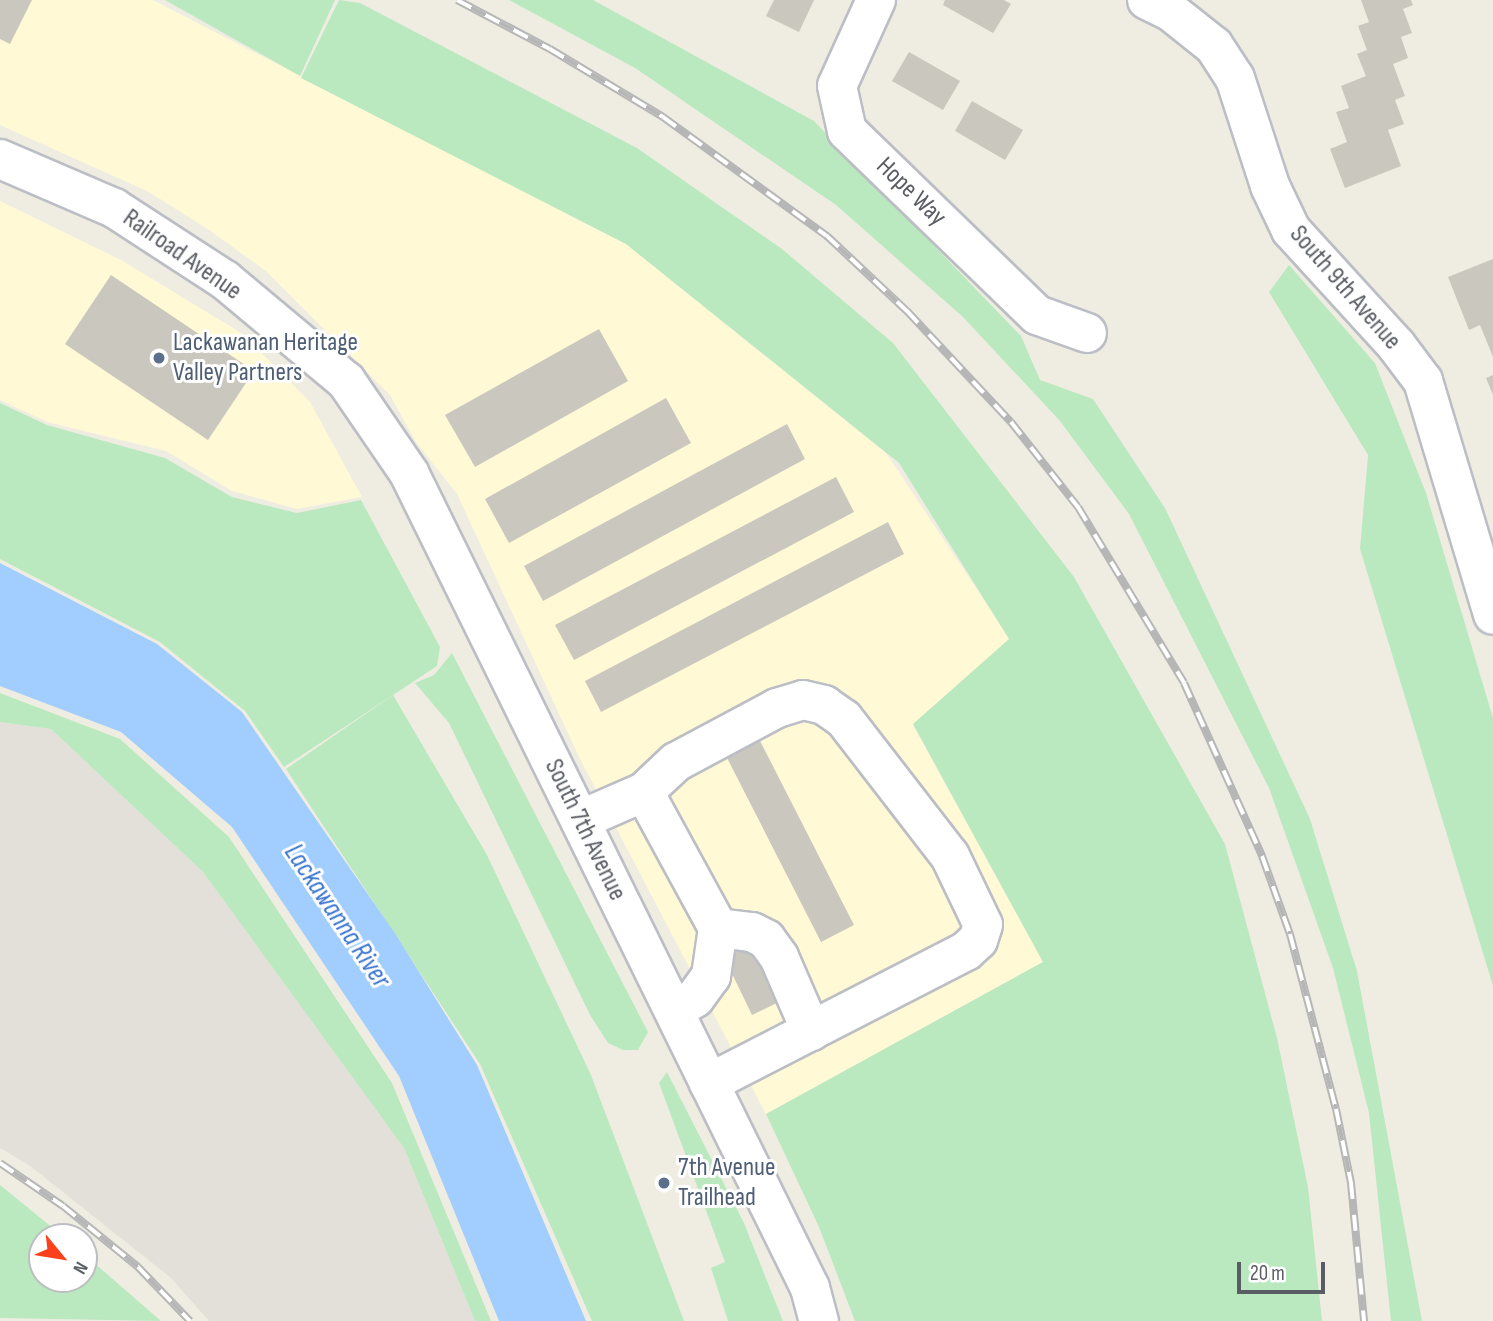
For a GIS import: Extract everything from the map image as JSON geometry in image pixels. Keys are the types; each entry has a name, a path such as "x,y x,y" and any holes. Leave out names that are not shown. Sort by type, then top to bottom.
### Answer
{"street":[{"name":"Hope Way","path":"876,0 837,86 847,131 1037,315 1087,333"},
{"name":"South 9th Avenue","path":"1159,5 1214,46 1235,78 1270,186 1291,230 1396,345 1423,381 1493,615"},
{"name":"Railroad Avenue","path":"0,159 114,208 225,280 346,381"},
{"name":"South 7th Avenue","path":"346,381 409,473 674,1010 815,1304"},
{"path":"580,820 644,792 676,762 777,708 803,700 824,705 844,719 950,856 983,925 978,940 966,951 709,1083"},
{"path":"644,792 718,928 711,976 695,998 674,1010"},
{"path":"718,928 752,932 766,939 779,957 811,1031"}],"shaded area":[{"path":"0,0 153,0 626,244 886,453 1010,639 913,725 1043,962 766,1114 580,759 457,494 416,442 390,395 266,271 209,230 149,192 0,125"},
{"path":"0,201 121,260 243,334 310,402 362,497 297,509 232,491 166,451 47,422 0,400"},
{"path":"0,722 51,729 203,872 404,1148 475,1321 209,1321 171,1278 29,1165 0,1148"}],"green space":[{"path":"165,0 335,0 300,76"},
{"path":"339,0 360,3 637,148 782,249 893,343 1074,577 1225,844 1277,1038 1308,1187 1322,1321 855,1321 819,1227 766,1114 1043,962 913,724 1009,639 899,463 626,244 301,78"},
{"path":"509,0 593,0 814,121 1021,336 1040,380 1093,399 1165,508 1310,819 1357,971 1422,1321 1391,1321 1369,1113 1333,968 1269,788 1129,514 1060,421 963,317 836,205 635,68"},
{"path":"1289,265 1375,363 1426,493 1493,718 1493,986 1360,549 1368,455 1269,292"},
{"path":"0,403 47,425 165,458 232,497 297,513 361,500 440,647 437,666 284,767 245,711 160,642 0,559"},
{"path":"452,653 648,1032 638,1050 623,1050 608,1043 590,1015 449,723 415,683 434,675"},
{"path":"0,693 120,739 229,837 392,1083 491,1321 475,1321 404,1148 203,872 51,729 0,722"},
{"path":"393,695 487,855 591,1075 684,1321 592,1321 480,1064 286,769"},
{"path":"667,1072 744,1223 783,1321 728,1321 711,1268 725,1262 659,1083"},
{"path":"0,1185 47,1223 28,1223 28,1293 98,1293 98,1266 161,1321 0,1318"}],"water":[{"name":"Lackawanna River","path":"0,563 157,644 242,712 396,935 477,1065 586,1321 499,1321 399,1076 232,827 121,732 0,686"}],"building":[{"path":"0,0 32,0 10,44 0,39"},
{"path":"774,0 814,0 799,32 766,16"},
{"path":"945,0 1004,0 1011,4 993,33 943,5"},
{"path":"1361,0 1411,0 1413,5 1403,9 1412,33 1401,37 1408,58 1393,64 1405,96 1395,100 1404,124 1388,130 1401,166 1345,188 1330,149 1347,142 1336,112 1349,108 1341,86 1366,76 1357,54 1367,50 1358,26 1369,22"},
{"path":"909,52 960,81 943,110 892,81"},
{"path":"972,101 1023,130 1005,160 955,131"},
{"path":"1493,259 1493,357 1480,325 1469,330 1448,277"},
{"name":"Lackawanan Heritage Valley Partners","path":"111,275 254,371 208,440 65,344"},
{"path":"599,329 628,381 475,467 445,415"},
{"path":"1493,375 1493,395 1486,378"},
{"path":"666,398 691,443 509,543 485,499"},
{"path":"787,424 805,459 543,601 524,566"},
{"path":"836,477 854,512 574,660 555,625"},
{"path":"888,522 904,554 601,712 585,681"},
{"path":"755,731 854,925 821,942 722,748"},
{"path":"755,942 783,1000 752,1015 724,957"}],"railway":[{"path":"457,0 550,49 663,117 827,236 907,311 1011,422 1078,507 1184,683 1262,856 1290,934 1336,1109 1351,1183 1364,1321"},
{"path":"0,1163 63,1206 138,1267 190,1321"}],"place":[{"name":"Lackawanan Heritage Valley Partners","path":"159,358"},
{"name":"7th Avenue Trailhead","path":"664,1183"}]}
